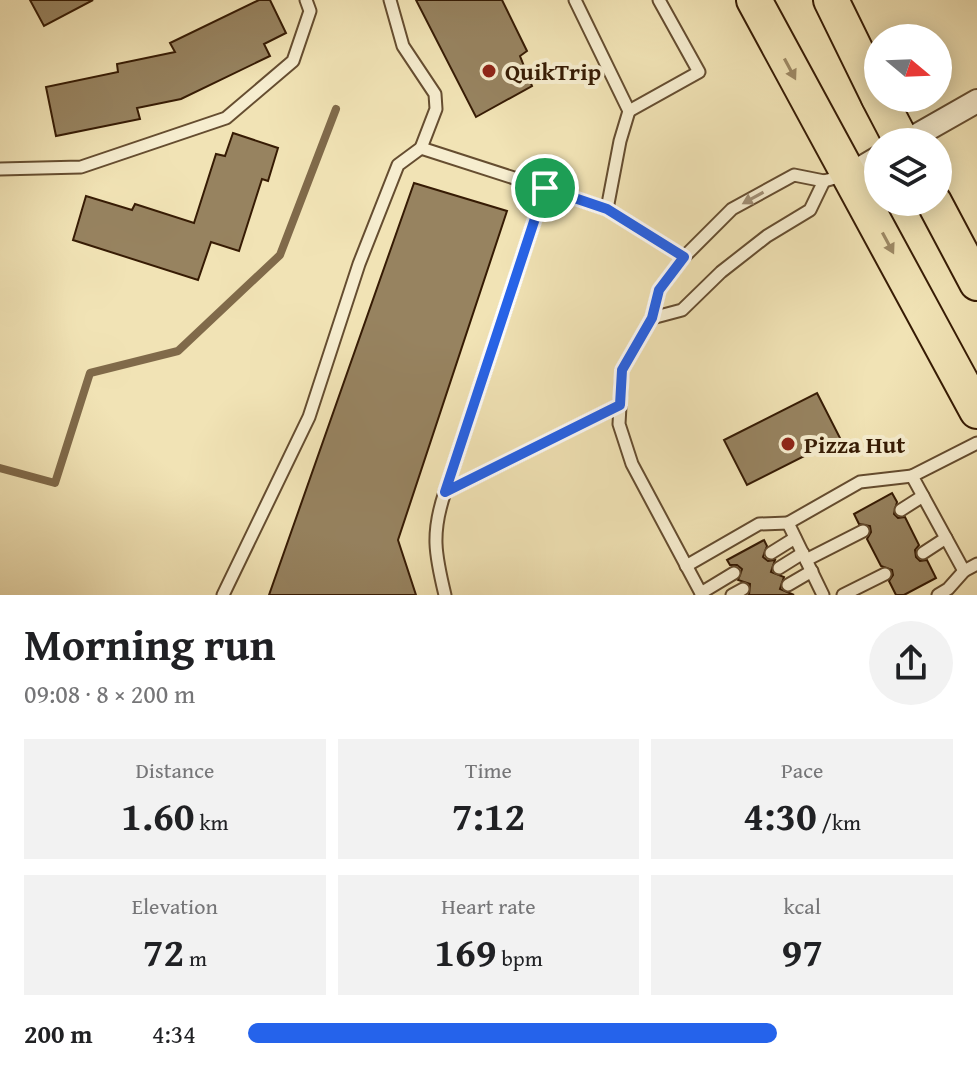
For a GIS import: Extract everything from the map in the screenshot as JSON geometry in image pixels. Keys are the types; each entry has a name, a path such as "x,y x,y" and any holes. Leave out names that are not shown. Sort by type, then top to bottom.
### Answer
{"main road":[{"path":"754,0 814,116 851,171 977,411"},
{"path":"831,0 864,68"},
{"path":"941,216 977,283"}],"street":[{"path":"930,128 976,103"}],"lane":[{"path":"0,169 81,167 226,118 293,61 310,11 306,0"},
{"path":"223,595 309,417 359,264 398,165 421,148 436,109 435,94 403,46 390,0"},
{"path":"575,0 629,111 607,209"},
{"path":"629,111 699,72 659,0"},
{"path":"421,148 607,209 684,257"},
{"path":"734,573 701,594 632,464 619,424 622,370 652,318 659,290 684,257 732,209 794,175 851,171"},
{"path":"652,318 682,310 721,272 767,236 810,210 851,171"},
{"path":"445,595 434,551 436,519 545,188"},
{"path":"445,492 620,405"},
{"path":"686,566 759,524 788,523 860,482 912,476 977,443"},
{"path":"912,476 964,571"},
{"path":"901,510 923,496"},
{"path":"788,523 823,595"},
{"path":"779,568 807,562 863,531"},
{"path":"771,553 795,538"},
{"path":"923,553 946,538"},
{"path":"788,585 807,562"},
{"path":"938,595 964,571 977,564"},
{"path":"843,595 885,574"},
{"path":"732,595 743,589"}],"building":[{"path":"30,0 93,0 44,26"},
{"path":"259,0 270,0 286,33 264,44 270,56 181,99 137,108 140,119 56,136 46,87 118,72 117,64 175,52 170,43"},
{"name":"QuikTrip","path":"416,0 502,0 527,51 520,56 532,86 476,117"},
{"path":"233,133 278,148 268,181 262,179 239,251 211,242 198,280 73,240 86,196 132,210 135,204 194,223 216,154 225,156"},
{"path":"414,183 507,211 398,540 416,595 269,595"},
{"path":"817,393 840,438 747,485 724,440"},
{"path":"892,493 897,502 894,514 898,518 905,517 919,545 915,550 916,557 920,561 927,560 936,578 904,595 896,595 889,581 892,570 881,566 867,539 870,526 859,524 854,514"},
{"path":"764,540 767,546 763,557 768,561 775,560 771,572 784,577 780,589 794,595 749,595 750,584 738,580 742,569 730,565 727,560"}],"waterway":[{"path":"0,468 55,483 90,373 178,351 280,255 336,109"}],"place":[{"name":"QuikTrip","path":"489,71"},
{"name":"Pizza Hut","path":"788,444"}],"route":[{"path":"545,188 607,209 684,257 659,290 652,318 622,370 620,405 445,492 509,299 545,188"}]}
